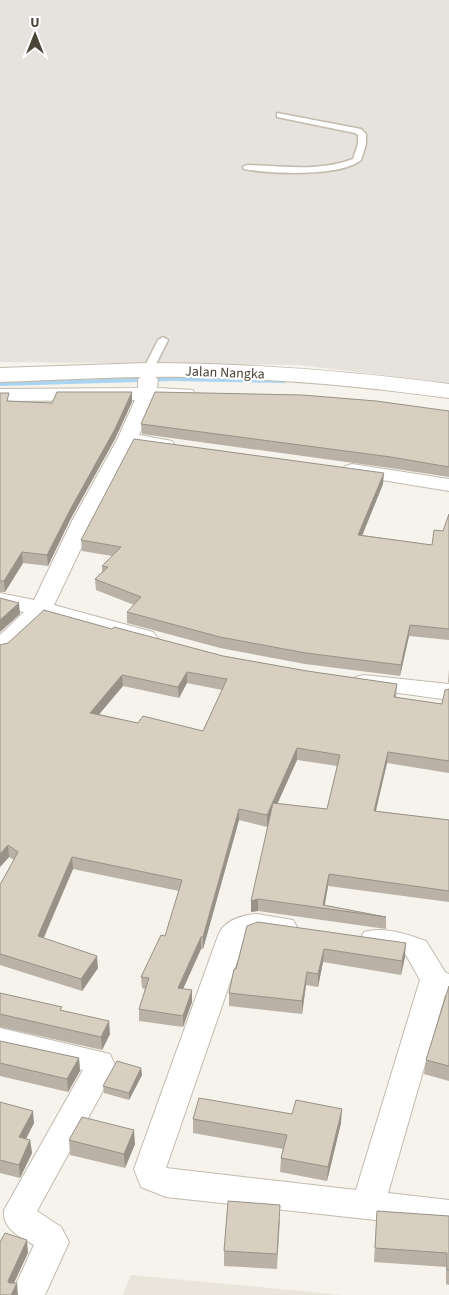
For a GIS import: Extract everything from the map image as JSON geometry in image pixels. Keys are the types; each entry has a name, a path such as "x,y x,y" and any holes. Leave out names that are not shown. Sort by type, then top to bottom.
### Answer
{"street":[{"name":"Jalan Nangka","path":"0,375 148,383 331,377 449,391"},
{"path":"0,396 148,383 201,394"},
{"path":"0,648 40,608 83,521 127,440 148,383"},
{"path":"127,440 185,448"},
{"path":"330,467 449,485"},
{"path":"0,600 40,608 164,642"},
{"path":"338,678 449,692"},
{"path":"306,930 258,923 242,926 233,933 150,1169 152,1177 166,1183 449,1214"},
{"path":"344,935 402,943 416,948 442,983 368,1205"},
{"path":"0,1040 99,1062 101,1067 21,1210 20,1217 50,1238 52,1242 28,1295"}],"lane":[{"path":"247,167 324,170 347,165 357,160 362,144 362,134 358,130 280,115"},
{"path":"148,383 163,340"}],"shaded area":[{"path":"0,0 449,0 449,383 300,365 0,362"},
{"path":"131,1275 343,1295 123,1295"}],"building":[{"path":"57,392 132,392 115,429 47,555 22,552 4,581 0,581 0,393 9,393 7,401 52,403"},
{"path":"155,392 302,395 376,401 449,411 449,467 391,457 141,424"},
{"path":"134,439 384,473 358,535 432,545 434,530 443,531 449,514 449,629 410,625 401,665 306,653 220,637 127,612 141,597 95,579 108,567 102,566 121,547 81,540"},
{"path":"0,598 19,603 0,620"},
{"path":"44,610 223,656 397,684 394,697 442,704 445,690 449,689 449,761 388,752 374,811 449,820 449,891 329,874 323,905 386,917 258,899 251,901 273,803 327,809 340,755 297,748 267,815 239,809 203,937 201,937 178,988 192,990 183,1016 139,1009 149,978 141,977 161,935 165,936 182,880 72,857 38,936 97,956 81,979 0,954 0,885 18,852 8,845 0,854 0,645 8,643","holes":["187,672 227,679 203,731 143,716 138,723 90,713 122,675 178,687"]},
{"path":"258,922 406,943 402,961 324,949 318,974 307,972 302,1001 229,993 247,926"},
{"path":"449,986 449,1066 426,1060"},
{"path":"0,993 62,1007 60,1010 109,1021 101,1037 0,1014"},
{"path":"0,1041 79,1058 67,1079 0,1063"},
{"path":"117,1061 141,1068 129,1093 103,1086"},
{"path":"199,1098 292,1114 296,1100 342,1109 328,1167 281,1158 287,1135 193,1119"},
{"path":"0,1102 33,1111 19,1137 30,1140 19,1165 0,1160"},
{"path":"82,1117 134,1130 124,1154 69,1140"},
{"path":"228,1201 280,1205 277,1254 224,1251"},
{"path":"377,1211 449,1216 449,1270 447,1270 447,1253 375,1248"},
{"path":"5,1233 27,1240 8,1281 9,1283 17,1283 11,1295 0,1295 0,1242"}],"waterway":[{"path":"0,384 174,379 285,381"}]}
